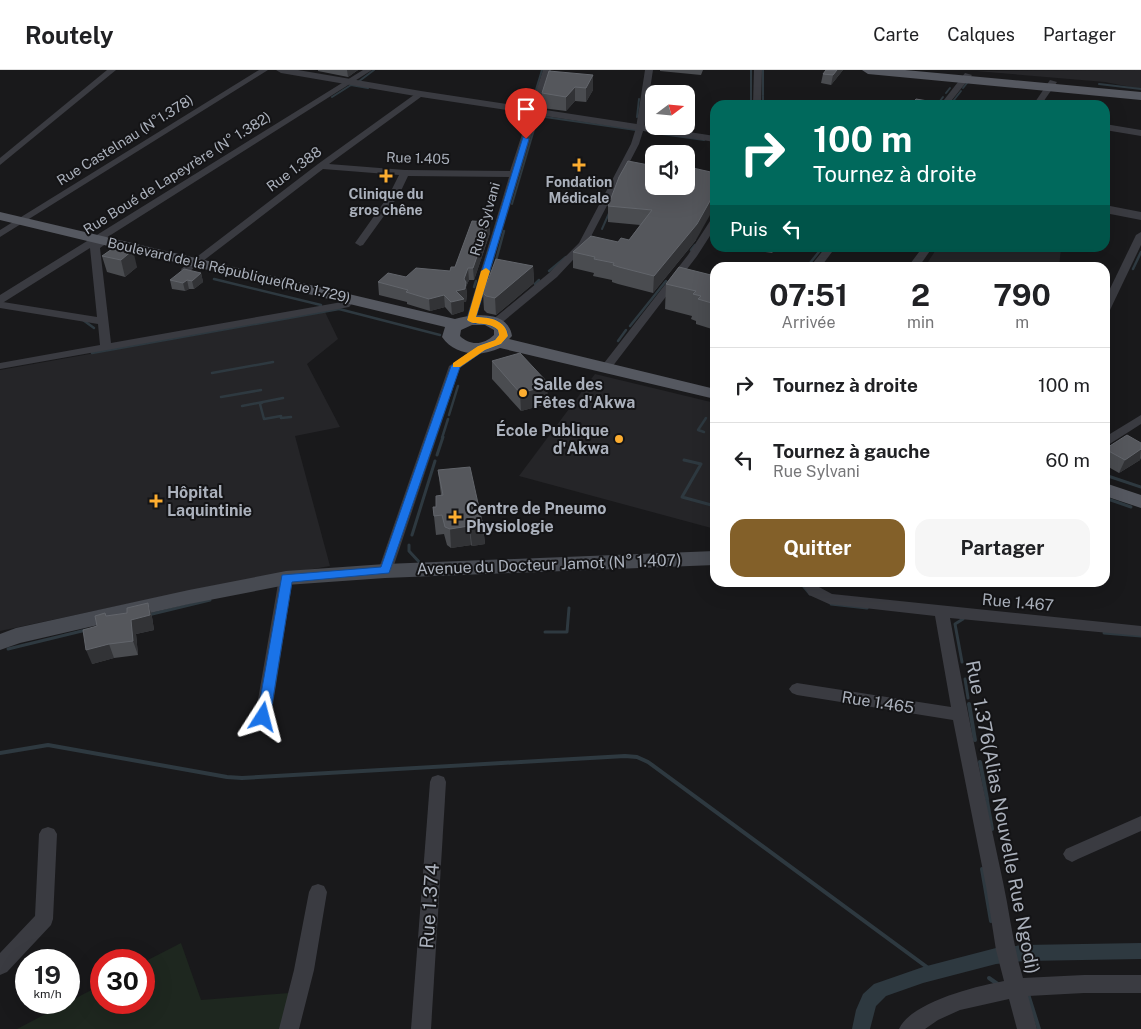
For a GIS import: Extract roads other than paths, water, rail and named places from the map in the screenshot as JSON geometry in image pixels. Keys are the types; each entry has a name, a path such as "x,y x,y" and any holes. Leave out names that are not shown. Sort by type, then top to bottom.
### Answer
{"main road":[{"path":"868,70 1141,92"},
{"path":"918,70 966,77"},
{"path":"1051,84 1141,96"},
{"name":"Boulevard de la République(Rue 1.729)","path":"6,224 97,243 459,330"},
{"path":"494,337 484,320 459,330 469,348 494,337 710,389"},
{"path":"1110,481 1141,491"},
{"path":"1110,491 1141,502"},
{"name":"Avenue du Docteur Jamot (N° 1.407)","path":"0,642 16,636 189,596 286,578 385,570 710,558"}],"street":[{"path":"0,162 112,70"},
{"name":"Rue Castelnau (N°1.378)","path":"6,224 264,70"},
{"path":"281,70 421,94 710,138"},
{"name":"Rue Boué de Lapeyrère (N° 1.382)","path":"0,300 97,243 368,70"},
{"name":"Rue Sylvani","path":"455,366 459,330 535,112 547,70"},
{"path":"385,570 455,366 494,337 587,240 633,149 640,128 649,70"},
{"path":"757,100 758,70"},
{"path":"948,100 966,77"},
{"path":"1040,100 1051,84"},
{"name":"Rue 1.388","path":"190,266 321,166 421,94"},
{"path":"1110,128 1141,133"},
{"name":"Rue 1.405","path":"321,166 405,173 514,174"},
{"path":"360,243 394,196 405,173"},
{"path":"1110,210 1141,216"},
{"path":"608,365 692,256 710,228"},
{"path":"1110,300 1141,235"},
{"path":"97,243 102,321 106,347"},
{"path":"819,262 827,252"},
{"path":"0,366 348,302"},
{"path":"0,305 102,321"},
{"path":"1110,441 1141,419"},
{"path":"263,717 286,578"},
{"name":"Rue 1.467","path":"811,587 814,591 829,599 1141,632"},
{"name":"Rue 1.376(Alias Nouvelle Rue Ngodi)","path":"942,612 960,715 995,886 1005,950 1027,1029"},
{"name":"Rue 1.465","path":"797,689 960,715"},
{"name":"Rue 1.374","path":"421,1029 438,782"},
{"path":"1072,854 1141,824"},
{"path":"0,966 44,919 48,834"},
{"path":"289,1029 304,970 318,892"},
{"path":"909,1029 940,1008 961,1000 1014,987 1141,984"}],"waterway":[{"path":"358,82 374,70"},
{"path":"531,106 542,70"},
{"path":"751,70 751,100"},
{"path":"763,70 763,95"},
{"path":"963,88 967,83"},
{"path":"1099,84 1141,89"},
{"path":"332,97 351,85 368,88"},
{"path":"946,93 950,88"},
{"path":"954,100 961,91"},
{"path":"637,117 639,99"},
{"path":"512,204 538,116 636,130"},
{"path":"669,135 704,140"},
{"path":"602,229 610,211"},
{"path":"495,264 504,231"},
{"path":"691,250 695,245"},
{"path":"811,262 819,252"},
{"path":"1133,269 1141,252"},
{"path":"549,271 566,257"},
{"path":"214,279 321,305"},
{"path":"535,284 539,280"},
{"path":"474,287 476,281"},
{"path":"630,326 666,281"},
{"path":"92,353 339,309 440,335"},
{"path":"83,320 94,328"},
{"path":"618,341 626,330"},
{"path":"212,373 273,362"},
{"path":"449,415 458,386"},
{"path":"221,397 261,390"},
{"path":"242,406 283,398"},
{"path":"263,402 260,404 264,419 281,416 281,418 291,417"},
{"path":"704,432 698,430 706,418"},
{"path":"442,438 448,419"},
{"path":"437,455 443,437"},
{"path":"684,460 701,464 682,497 710,505"},
{"path":"412,535 435,461"},
{"path":"1110,477 1141,487"},
{"path":"1110,500 1131,507"},
{"path":"409,545 409,551 421,564"},
{"path":"804,587 810,594"},
{"path":"148,615 210,600"},
{"path":"831,604 867,608"},
{"path":"545,632 567,632 569,608"},
{"path":"962,662 955,624 963,619"},
{"path":"8,649 86,630"},
{"path":"1104,633 1141,636"},
{"path":"965,679 968,698"},
{"path":"969,704 975,740"},
{"path":"0,753 48,745 227,777 242,778 625,756 637,757 648,762 935,973"},
{"path":"980,762 987,799"},
{"path":"987,801 992,829"},
{"path":"982,869 991,921"},
{"path":"861,1029 869,1000 880,990 923,975 996,956 1024,953 1141,951"},
{"path":"989,978 999,985"},
{"path":"1028,994 1039,1029"}],"place":[{"name":"Fondation Médicale","path":"579,165"},
{"name":"Clinique du gros chêne","path":"386,176"},
{"name":"Salle des Fêtes d'Akwa","path":"523,393"},
{"name":"École Publique d'Akwa","path":"619,439"},
{"name":"Hôpital Laquintinie","path":"156,501"},
{"name":"Centre de Pneumo Physiologie","path":"455,517"}]}
